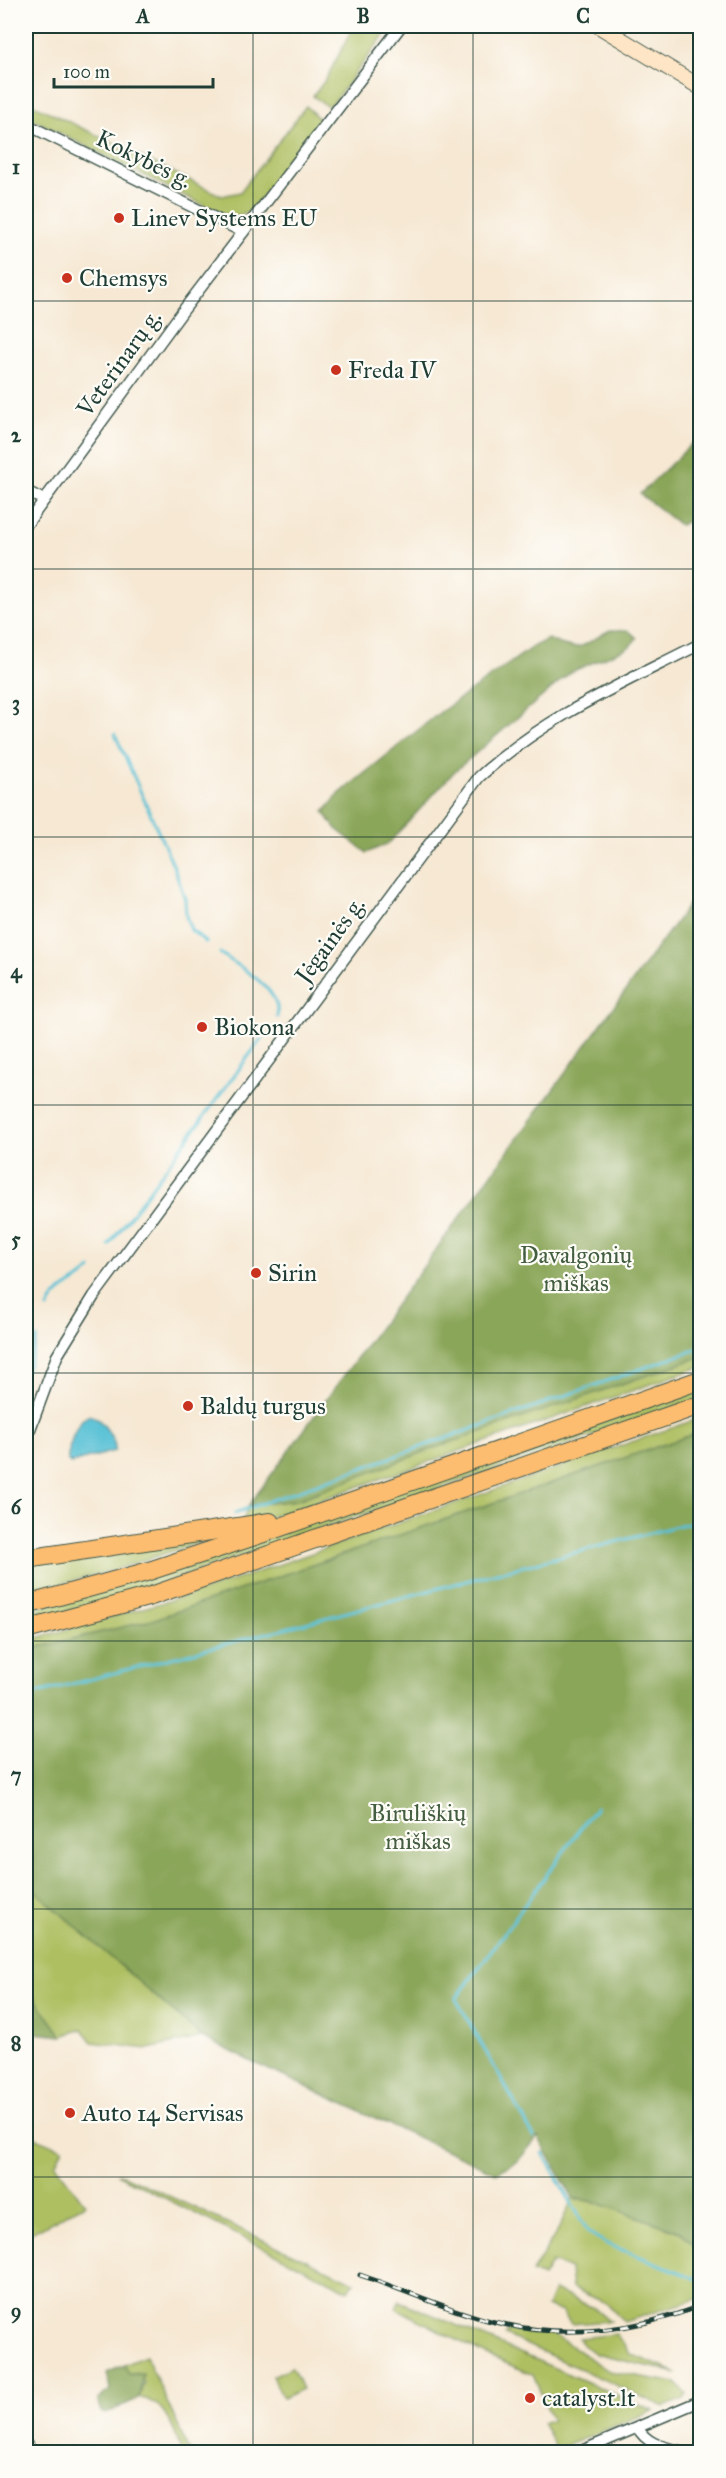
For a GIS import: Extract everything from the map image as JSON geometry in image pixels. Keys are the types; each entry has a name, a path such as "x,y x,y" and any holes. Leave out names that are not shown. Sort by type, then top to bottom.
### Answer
{"highway":[{"path":"26,1605 147,1572 700,1380"},
{"path":"26,1630 152,1596 700,1405"},
{"path":"26,1559 310,1516"}],"main road":[{"path":"598,26 700,87"}],"street":[{"name":"Veterinarų g.","path":"26,525 243,232 401,26"},
{"name":"Kokybės g.","path":"26,124 243,232"},
{"path":"26,491 44,500"},
{"name":"Jėgainės g.","path":"26,1440 57,1356 94,1296 479,777 531,733 564,713 700,644"},
{"path":"579,2452 700,2401"},
{"path":"638,2428 650,2443 683,2452"},
{"path":"26,2446 29,2452"}],"green space":[{"path":"354,26 391,26 333,103 327,106 313,96 326,79"},
{"path":"26,101 222,196 240,192 306,106 319,119 298,152 262,197 247,213 235,216 215,211 26,116"},
{"path":"700,436 700,515 680,525 640,494"},
{"path":"610,630 628,630 637,638 629,647 571,672 454,772 389,843 367,853 336,829 324,812 339,794 439,713 534,646 548,639 568,646 581,646"},
{"name":"Davalgonių miškas","path":"700,889 700,1357 437,1447 297,1500 249,1505"},
{"path":"700,1357 700,1367 274,1516 242,1522 249,1505 297,1500 437,1447"},
{"path":"700,1387 700,1399 124,1596 26,1623 26,1612"},
{"path":"700,1418 700,1432 152,1620 26,1650 26,1641 203,1591"},
{"name":"Biruliškių miškas","path":"700,1432 700,2250 681,2232 595,2202 573,2198 538,2137 517,2162 496,2173 202,2037 26,1883 26,1650 152,1620"},
{"path":"222,1535 111,1571 26,1592 26,1568 42,1560"},
{"path":"26,1883 202,2037 148,2049 92,2042 82,2029 62,2036 26,1986"},
{"path":"27,1987 62,2036 26,2032"},
{"path":"26,2134 63,2149 55,2164 85,2204 26,2236"},
{"path":"117,2174 124,2175 354,2282 349,2291"},
{"path":"573,2198 595,2202 681,2232 700,2250 700,2298 624,2322 606,2303 572,2288 570,2269 552,2262 543,2277 532,2272 557,2232"},
{"path":"554,2290 596,2309 610,2321 571,2324 562,2312 547,2306"},
{"path":"399,2301 653,2411 557,2449 542,2423 552,2419 533,2375 478,2351 396,2308"},
{"path":"509,2330 555,2335 609,2371 676,2383 687,2394 684,2399 664,2407 505,2335"},
{"path":"616,2334 630,2354 677,2373 595,2354 583,2345 579,2338"},
{"path":"146,2356 190,2452 183,2452 162,2410 156,2404 139,2398 144,2382 138,2373 129,2374 124,2365"},
{"path":"124,2365 129,2374 143,2374 139,2398 106,2414 102,2412 98,2399 110,2390 107,2373"},
{"path":"292,2367 302,2389 283,2398 272,2376"}],"water":[{"path":"88,1415 98,1419 107,1429 115,1451 68,1462 73,1436 80,1423"}],"waterway":[{"path":"115,734 174,867 185,899 186,916 191,930 206,942"},
{"path":"220,953 267,988 277,1007 277,1017"},
{"path":"109,1245 262,1038"},
{"path":"48,1308 57,1295 91,1269"},
{"path":"26,1372 37,1338"},
{"path":"235,1513 700,1348"},
{"path":"26,1696 700,1520"},
{"path":"534,2137 456,1999 596,1807"},
{"path":"543,2153 588,2232 607,2244 700,2280"}],"railway":[{"path":"360,2275 449,2308 528,2329 603,2330 652,2321 700,2306"}],"place":[{"name":"Linev Systems EU","path":"119,218"},
{"name":"Chemsys","path":"67,278"},
{"name":"Freda IV","path":"336,370"},
{"name":"Biokona","path":"202,1027"},
{"name":"Sirin","path":"256,1273"},
{"name":"Baldų turgus","path":"188,1406"},
{"name":"Auto 14 Servisas","path":"70,2113"},
{"name":"catalyst.lt","path":"530,2398"}]}
